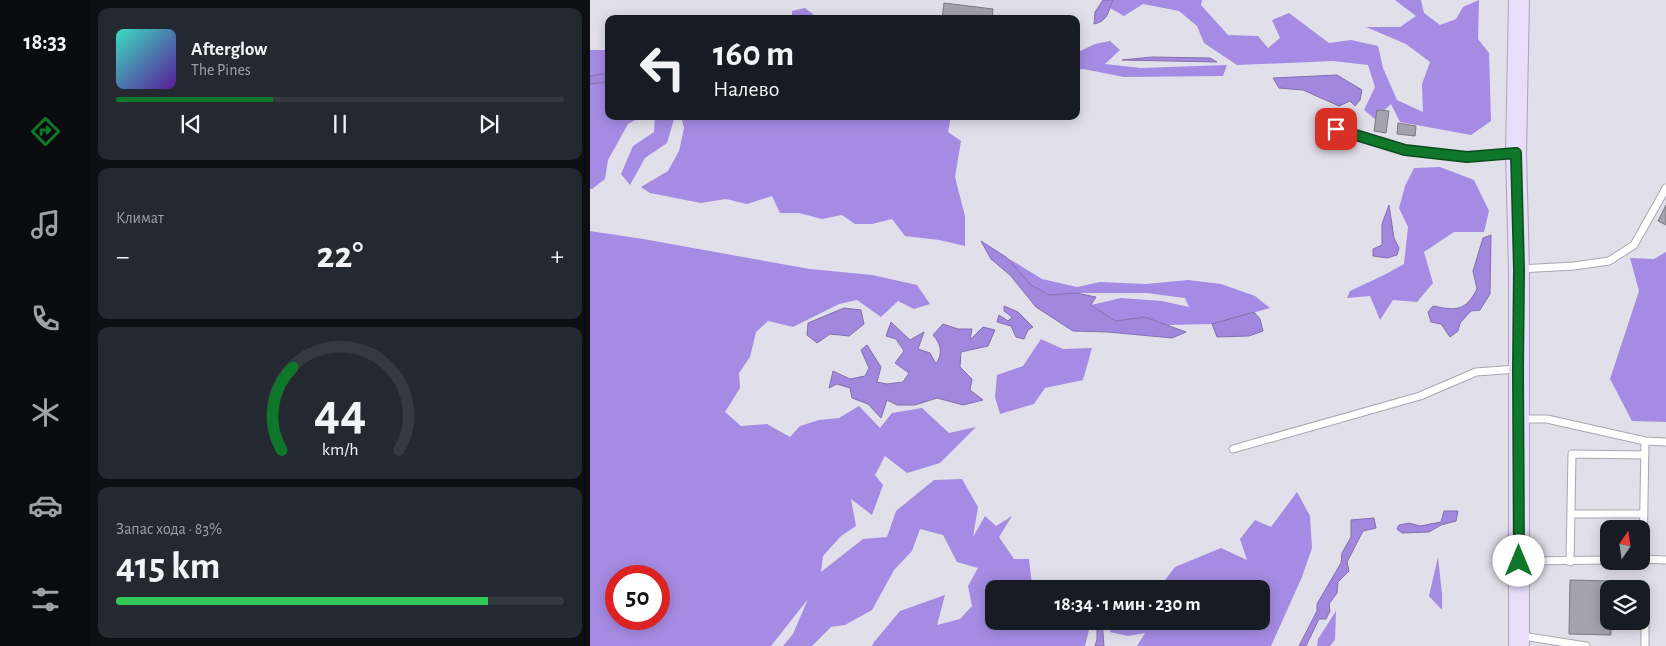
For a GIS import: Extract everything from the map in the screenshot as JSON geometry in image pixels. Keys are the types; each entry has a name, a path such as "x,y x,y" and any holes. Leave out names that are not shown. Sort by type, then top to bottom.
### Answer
{"main road":[{"path":"1514,0 1519,10 1516,153 1519,269 1519,641"}],"lane":[{"path":"1336,129 1405,150 1467,157 1516,153"},
{"path":"1519,269 1574,266 1609,261 1634,245 1666,188"},
{"path":"1233,449 1420,396 1476,372 1518,369"},
{"path":"1519,419 1547,419 1645,441 1666,442"},
{"path":"1644,520 1645,441"},
{"path":"1570,562 1572,454 1645,455"},
{"path":"1571,514 1644,514"},
{"path":"1650,559 1666,560"},
{"path":"1519,561 1600,560"},
{"path":"1646,630 1646,646"},
{"path":"1519,641 1586,646"}],"shaded area":[{"path":"1103,0 1113,0 1105,18 1099,23 1094,24 1095,12"},
{"path":"1113,0 1202,0 1201,5 1228,35 1258,36 1268,48 1280,38 1272,20 1289,13 1329,43 1351,40 1378,46 1383,68 1397,100 1423,112 1422,84 1430,62 1406,44 1366,27 1400,27 1416,16 1395,0 1421,0 1424,13 1440,25 1456,19 1463,7 1479,0 1478,39 1489,53 1491,121 1471,135 1400,122 1391,104 1375,119 1364,110 1375,87 1368,65 1333,61 1237,65 1204,43 1197,26 1179,11 1143,4 1124,16 1110,8"},
{"path":"805,8 814,15 792,15 792,11"},
{"path":"1110,41 1120,50 1105,64 1141,68 1227,65 1223,76 1124,77 1080,69 1080,51 1095,44"},
{"path":"590,50 605,50 605,74 590,76"},
{"path":"1152,57 1210,58 1217,62 1122,60"},
{"path":"605,74 605,82 590,84 590,76"},
{"path":"1337,75 1362,90 1360,100 1355,106 1350,101 1339,106 1303,90 1279,88 1273,78"},
{"path":"605,82 605,120 636,120 628,124 608,160 605,179 592,189 590,189 590,84"},
{"path":"655,120 674,120 667,143 645,158 630,185 621,174 633,146 654,132"},
{"path":"682,120 950,120 948,132 961,141 955,177 965,216 965,246 939,240 905,236 892,219 872,224 855,224 842,215 822,219 799,213 780,213 772,196 747,204 726,199 701,203 650,193 641,187 668,171 679,151 684,128"},
{"path":"1440,167 1474,180 1489,211 1484,232 1454,232 1424,252 1433,283 1417,302 1393,300 1380,320 1370,296 1347,298 1350,291 1404,264 1408,227 1399,208 1405,186 1414,168"},
{"path":"1389,205 1394,238 1399,248 1397,255 1387,258 1373,256 1373,249 1382,245 1382,224"},
{"path":"590,231 810,269 872,275 917,285 930,304 914,309 898,301 881,317 857,300 839,304 793,327 768,321 756,332 750,357 739,373 740,388 725,412 741,426 767,424 790,437 800,426 819,420 839,418 859,406 880,428 892,413 922,408 949,433 976,427 940,463 907,473 885,456 875,475 883,485 872,515 851,499 856,526 841,536 823,556 821,572 863,539 887,537 896,511 934,480 962,479 978,507 973,537 985,516 996,526 1012,516 999,537 1014,559 1029,559 1031,580 985,580 985,630 1089,630 1085,646 872,646 900,611 945,595 937,625 960,619 972,606 968,586 978,568 957,562 943,535 920,529 912,551 894,570 872,610 845,625 831,627 812,646 783,646 793,634 808,599 771,646 590,646"},
{"path":"1491,235 1490,294 1480,310 1471,311 1460,323 1458,331 1450,337 1441,324 1431,322 1428,312 1433,306 1454,309 1469,302 1477,289 1473,271 1483,238"},
{"path":"981,241 1006,257 1031,285 1049,295 1076,293 1096,297 1091,305 1115,321 1145,317 1186,332 1172,338 1073,331 1036,307 1010,275 991,259"},
{"path":"1666,252 1666,422 1632,421 1610,379 1639,291 1630,258 1654,259"},
{"path":"1006,257 1042,279 1077,287 1100,282 1146,284 1188,280 1221,284 1255,296 1270,308 1212,324 1168,325 1145,317 1115,321 1091,305 1121,298 1162,301 1189,307 1185,298 1146,293 1049,295 1031,285"},
{"path":"1004,306 1018,312 1033,327 1028,330 1024,339 1016,337 1011,326 997,322 999,315 1008,321 1012,317 1004,311"},
{"path":"844,308 861,310 864,324 849,336 830,334 817,343 807,335 808,323"},
{"path":"1254,312 1260,319 1263,331 1249,336 1217,337 1212,324"},
{"path":"891,322 910,340 924,332 918,349 930,353 936,364 940,356 940,349 933,335 943,324 958,329 972,329 970,340 983,327 995,330 988,346 961,352 960,367 972,379 970,390 983,400 963,405 937,398 915,405 897,405 887,400 881,418 868,404 852,398 850,388 837,384 829,388 833,371 850,379 865,376 869,368 861,350 867,345 881,367 877,382 887,384 903,382 909,373 895,363 904,351 896,339 886,336"},
{"path":"1041,339 1063,349 1092,348 1083,380 1045,388 1034,404 1000,414 995,397 997,375 1023,366"},
{"path":"1297,492 1310,516 1312,548 1302,577 1271,646 1137,646 1145,633 1128,636 1110,632 1110,630 1270,630 1270,580 1165,580 1175,567 1221,548 1247,560 1240,539 1255,520 1271,527"},
{"path":"1444,511 1458,511 1456,521 1441,525 1429,532 1402,533 1397,529 1399,525 1409,523 1420,526 1441,522"},
{"path":"1374,518 1376,528 1363,531 1347,562 1349,571 1338,582 1337,593 1329,604 1330,611 1326,619 1319,619 1306,646 1299,646 1317,611 1317,604 1341,563 1342,553 1351,537 1351,520"},
{"path":"1438,557 1442,594 1442,610 1429,596"},
{"path":"1336,611 1335,640 1330,646 1317,646 1318,639"},
{"path":"1097,630 1103,630 1104,646 1095,646"}],"building":[{"path":"944,3 993,9 992,15 942,15"},
{"path":"1377,110 1389,111 1386,133 1374,131"},
{"path":"1398,123 1416,126 1415,136 1397,134"},
{"path":"1666,205 1666,225 1658,221"},
{"path":"1570,580 1600,581 1600,630 1611,630 1611,635 1569,634"}],"route":[{"path":"1336,129 1405,150 1467,157 1516,153 1519,269 1519,561"}]}
